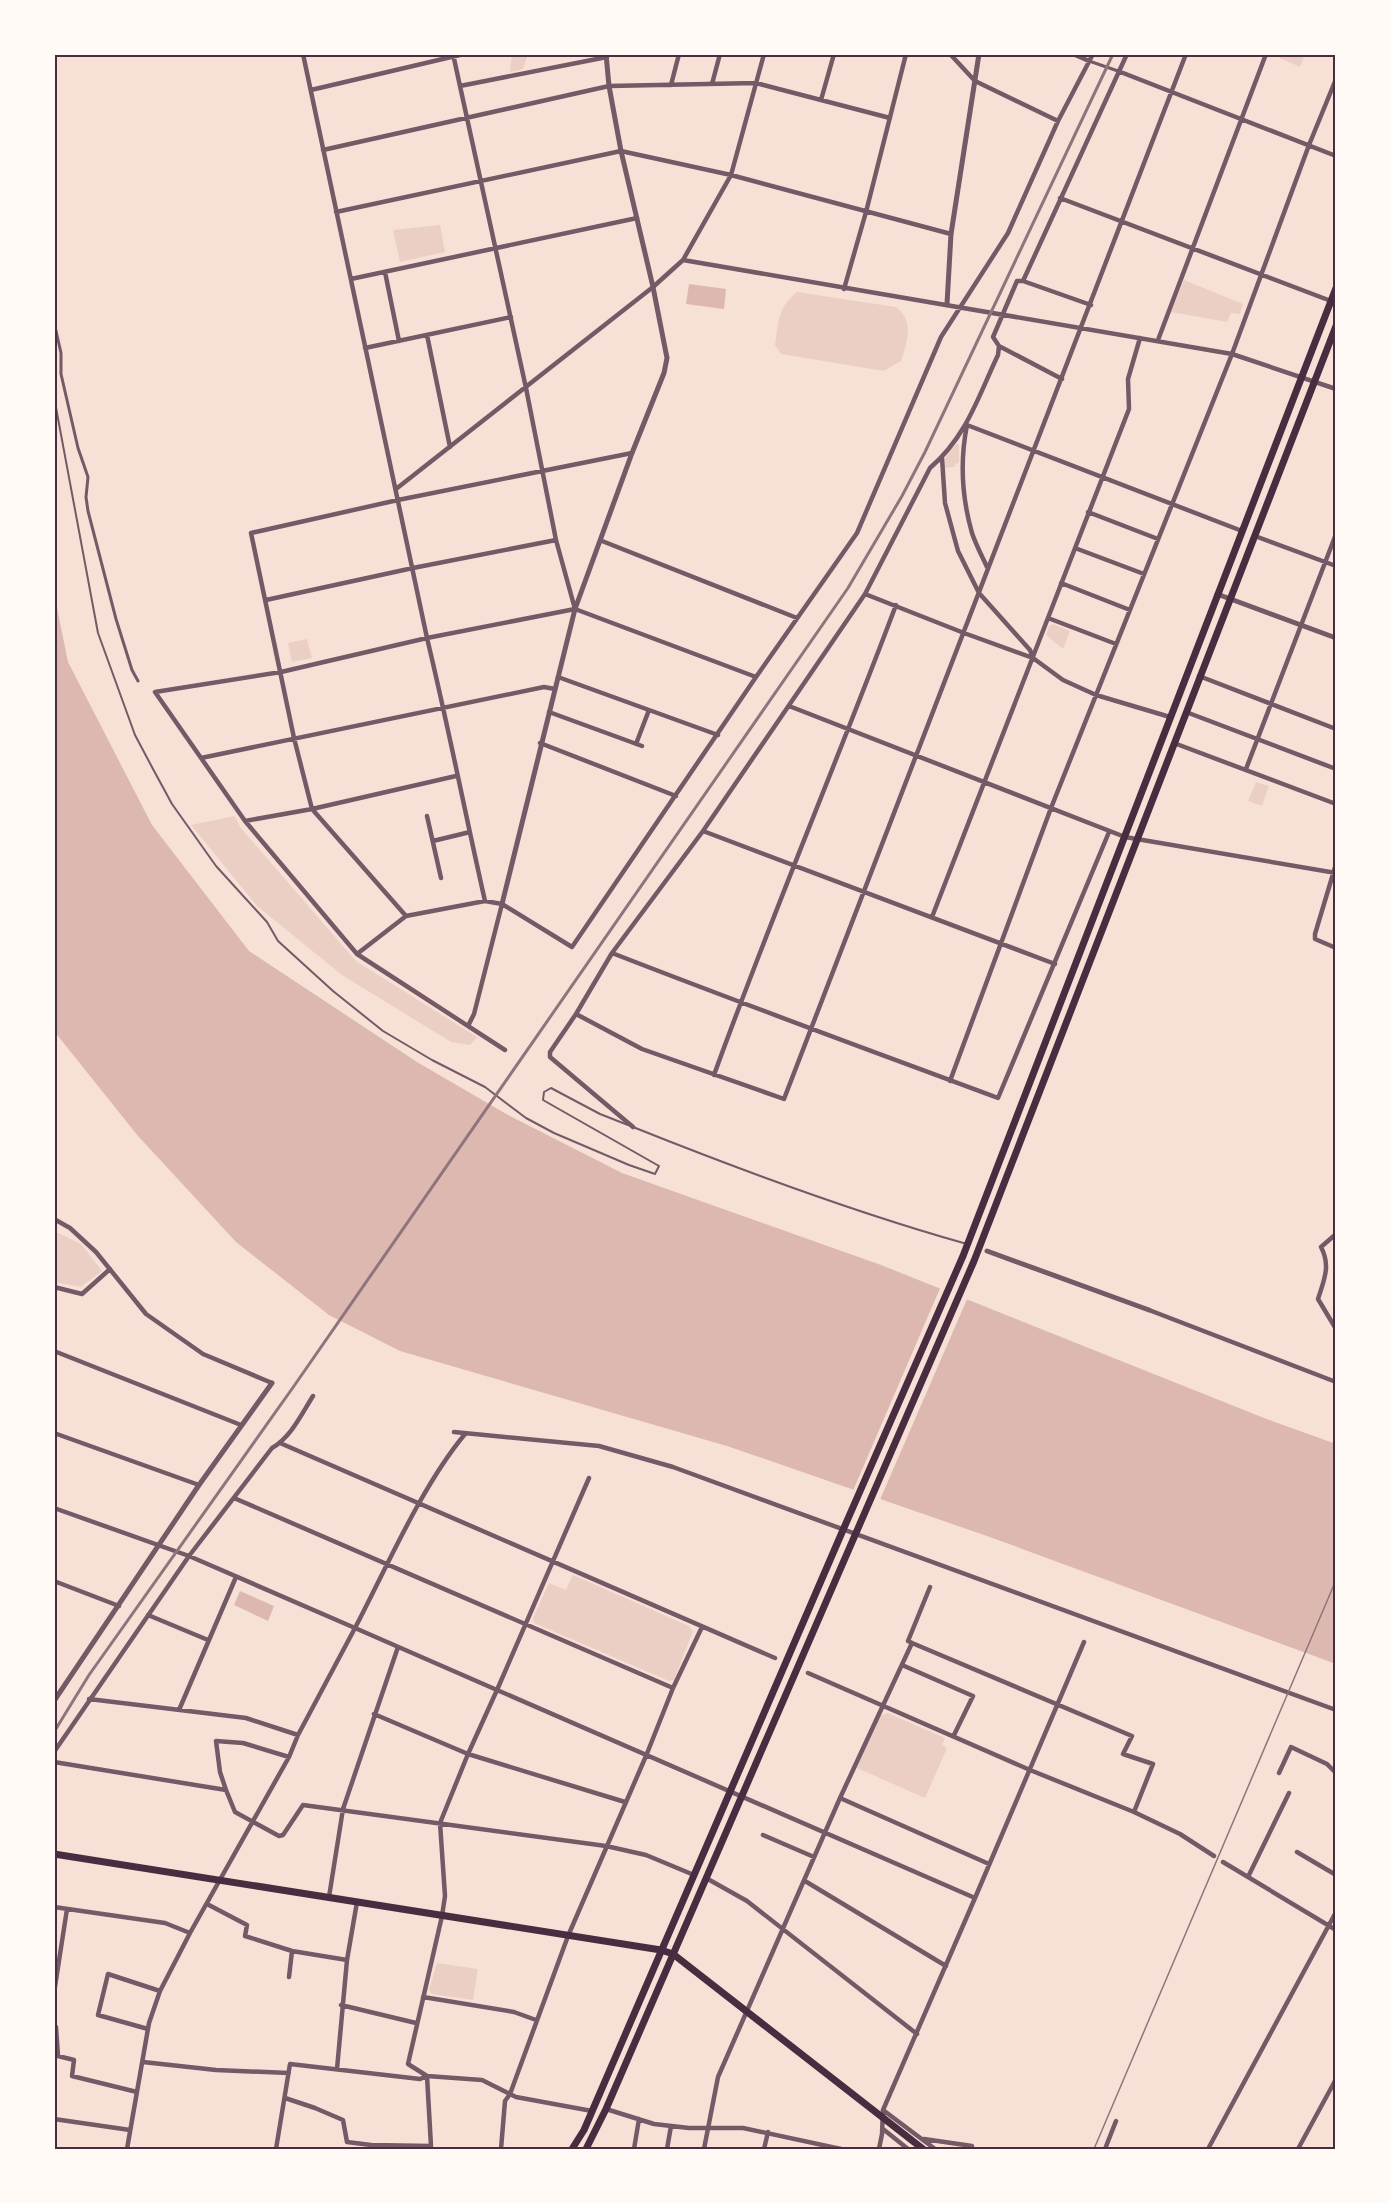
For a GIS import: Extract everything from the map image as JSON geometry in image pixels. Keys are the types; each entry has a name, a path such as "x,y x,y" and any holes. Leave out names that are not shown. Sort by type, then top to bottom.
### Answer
{"main road":[{"path":"572,2149 584,2130 963,1256 1336,288"},
{"path":"586,2149 606,2109 974,1261 1336,326"},
{"path":"54,1854 661,1950 673,1954 747,2013 883,2114 923,2149"}],"street":[{"path":"303,54 427,638 444,708 456,776 485,901"},
{"path":"310,90 464,54"},
{"path":"671,85 679,54"},
{"path":"712,84 720,54"},
{"path":"396,489 653,288 682,260 731,175 764,54"},
{"path":"821,100 834,54"},
{"path":"844,289 906,54"},
{"path":"950,54 975,81 1058,121"},
{"path":"947,304 951,234 979,54"},
{"path":"1073,54 1336,156"},
{"path":"357,954 406,916 485,901 502,904 572,947 857,533 941,337 1008,233 1058,121 1093,54"},
{"path":"1023,281 1127,54"},
{"path":"576,1014 642,1049 784,1099 1186,54"},
{"path":"1158,340 1266,54"},
{"path":"453,55 511,317 556,540 575,609"},
{"path":"460,86 607,55 609,86 621,150 667,358 664,373 575,609 474,1014 468,1026"},
{"path":"950,1081 1051,808 1232,354 1309,145 1336,79"},
{"path":"323,150 609,86 756,83 890,118"},
{"path":"336,212 621,150 731,175 951,234"},
{"path":"1060,198 1331,301"},
{"path":"351,279 637,218"},
{"path":"682,260 1232,354 1336,389"},
{"path":"385,272 399,340"},
{"path":"1062,379 999,346 993,337 1017,281 1023,281 1091,305"},
{"path":"365,348 511,317"},
{"path":"54,322 61,353 61,374 78,448 88,477 87,511 116,619 132,670 138,681"},
{"path":"428,335 450,447"},
{"path":"932,917 1129,409 1128,379 1140,338"},
{"path":"987,567 972,534 966,502 963,446 967,425 998,355 999,346"},
{"path":"967,425 1242,531"},
{"path":"633,1127 550,1057 550,1052 576,1014 612,952 703,831 865,594 930,468 942,458 967,425"},
{"path":"406,916 312,809 294,738 251,533 398,500 632,453"},
{"path":"942,458 945,503 958,551 979,593 1030,650 1033,658"},
{"path":"1088,513 1158,539"},
{"path":"1246,769 1336,534"},
{"path":"1255,536 1336,566"},
{"path":"266,600 556,540"},
{"path":"602,541 797,618"},
{"path":"1075,548 1144,574"},
{"path":"1061,583 1130,609"},
{"path":"865,594 1033,658 1063,680 1096,695 1170,717"},
{"path":"1217,594 1336,638"},
{"path":"714,1075 896,605"},
{"path":"505,1050 357,954 245,821 155,692 281,672 427,638 575,609 756,677"},
{"path":"1048,618 1116,644"},
{"path":"1199,676 1336,729"},
{"path":"558,677 718,735"},
{"path":"201,758 544,687 555,689"},
{"path":"789,706 1125,837 1334,874"},
{"path":"549,712 639,745 650,710"},
{"path":"1186,712 1336,769"},
{"path":"540,743 676,796"},
{"path":"1174,743 1336,804"},
{"path":"245,821 312,809 456,776"},
{"path":"427,816 441,878"},
{"path":"703,831 1055,964"},
{"path":"434,841 470,832"},
{"path":"612,952 740,1003 881,1053 998,1098 1109,832"},
{"path":"1336,864 1315,934 1315,939 1336,948"},
{"path":"54,1219 70,1228 96,1252 146,1314 203,1354 272,1383 199,1485 54,1701"},
{"path":"1336,1234 1321,1248 1327,1269 1317,1302 1336,1329"},
{"path":"967,1244 1149,1310 1336,1382"},
{"path":"54,1287 82,1294 110,1269"},
{"path":"54,1351 241,1425"},
{"path":"54,1752 189,1556 272,1448 288,1435 313,1396"},
{"path":"454,1432 572,1442 608,1449 673,1467 1336,1710"},
{"path":"54,1433 199,1485"},
{"path":"127,2149 148,2029 160,1991 289,1756 420,1503 454,1447 465,1434"},
{"path":"280,1443 775,1659"},
{"path":"427,2076 408,2064 445,1896 440,1823 589,1478"},
{"path":"234,1498 674,1688"},
{"path":"54,1508 161,1544 975,1898"},
{"path":"179,1710 236,1577"},
{"path":"54,1581 119,1606"},
{"path":"930,1587 908,1641 1132,1737 1123,1754 1153,1764 1134,1812"},
{"path":"148,1615 208,1640"},
{"path":"501,2149 504,2101 510,2094 568,1936 702,1627"},
{"path":"879,2149 883,2114 1084,1642"},
{"path":"704,2149 718,2077 824,1833 912,1643"},
{"path":"329,1897 343,1809 398,1647"},
{"path":"902,1665 973,1696 954,1735"},
{"path":"808,1673 1030,1770 1134,1812 1180,1834 1214,1856"},
{"path":"89,1699 246,1718 298,1735"},
{"path":"374,1714 468,1754 625,1802"},
{"path":"289,1756 243,1743 216,1741 220,1772 235,1812 279,1836 283,1835 303,1805 606,1846 646,1855 694,1875"},
{"path":"1279,1773 1291,1747 1327,1764 1336,1773"},
{"path":"54,1762 226,1790"},
{"path":"1248,1877 1289,1793"},
{"path":"840,1798 989,1864"},
{"path":"764,1835 814,1857"},
{"path":"1297,1852 1336,1875"},
{"path":"1222,1862 1336,1930"},
{"path":"706,1878 747,1901 917,2034"},
{"path":"804,1881 946,1966"},
{"path":"337,2069 341,2005 357,1902"},
{"path":"207,1904 247,1925 245,1936 292,1951 347,1960"},
{"path":"54,1907 165,1923 190,1933"},
{"path":"54,1993 68,1909"},
{"path":"1208,2149 1336,1912"},
{"path":"289,1977 292,1951"},
{"path":"148,2029 98,2015 108,1974 160,1991"},
{"path":"423,1997 514,2012 536,2020"},
{"path":"341,2005 416,2023"},
{"path":"54,2028 56,2027 58,2056 74,2060 72,2076 137,2092"},
{"path":"142,2062 216,2070 289,2073"},
{"path":"276,2149 290,2064 420,2079 427,2076 482,2080 516,2097 592,2111"},
{"path":"285,2098 343,2120 347,2142 371,2147 430,2147 427,2076"},
{"path":"1298,2149 1336,2079"},
{"path":"606,2109 654,2124 768,2132 841,2149"},
{"path":"883,2114 935,2149"},
{"path":"54,2119 130,2130"},
{"path":"634,2149 639,2119"},
{"path":"1105,2149 1116,2121"},
{"path":"667,2149 671,2126"},
{"path":"883,2129 908,2149"},
{"path":"764,2149 768,2132"},
{"path":"921,2139 972,2146 972,2149"},
{"path":"812,2149 813,2143"}],"lane":[{"path":"54,397 98,633 135,735 172,804 216,866 267,922 278,941 333,991 383,1031 432,1060 485,1087 526,1118 629,1165 655,1174 659,1166 543,1100 544,1092 551,1088 600,1114 700,1154 879,1218 967,1244"}],"shaded area":[{"path":"512,54 528,54 523,69 510,72"},
{"path":"1271,54 1305,54 1300,67"},
{"path":"440,225 445,252 400,262 393,230"},
{"path":"1184,280 1243,304 1240,314 1231,313 1227,322 1171,312"},
{"path":"689,284 726,289 724,309 686,304"},
{"path":"797,292 896,307 908,325 901,361 884,371 781,354 775,345 778,322 782,310"},
{"path":"956,444 959,444 959,463 955,464 955,467 944,468 945,458"},
{"path":"54,593 68,662 152,825 249,951 417,1062 508,1115 622,1173 881,1265 1264,1418 1336,1444 1336,1664 987,1536 727,1446 400,1351 329,1315 236,1242 138,1136 54,1031"},
{"path":"1053,624 1070,631 1063,649 1046,635 1049,626"},
{"path":"307,639 312,658 292,662 288,643"},
{"path":"1256,782 1269,786 1262,806 1248,801"},
{"path":"235,816 240,827 356,961 477,1037 470,1045 451,1042 342,975 257,906 191,825"},
{"path":"54,1231 81,1244 102,1271 81,1287 54,1282"},
{"path":"573,1575 689,1626 693,1631 674,1680 669,1681 534,1623 533,1618 549,1583 566,1590"},
{"path":"240,1591 274,1606 268,1621 234,1605"},
{"path":"888,1713 945,1738 942,1745 947,1748 925,1798 857,1768 879,1716"},
{"path":"437,1963 478,1969 473,2000 432,1994 429,1990"}],"pier":[{"path":"941,1286 968,1297 879,1502 852,1493"}],"tram line":[{"path":"1094,2149 1336,1580"}],"railway":[{"path":"54,1732 89,1675 294,1386 848,588 925,452 1113,54"}]}
